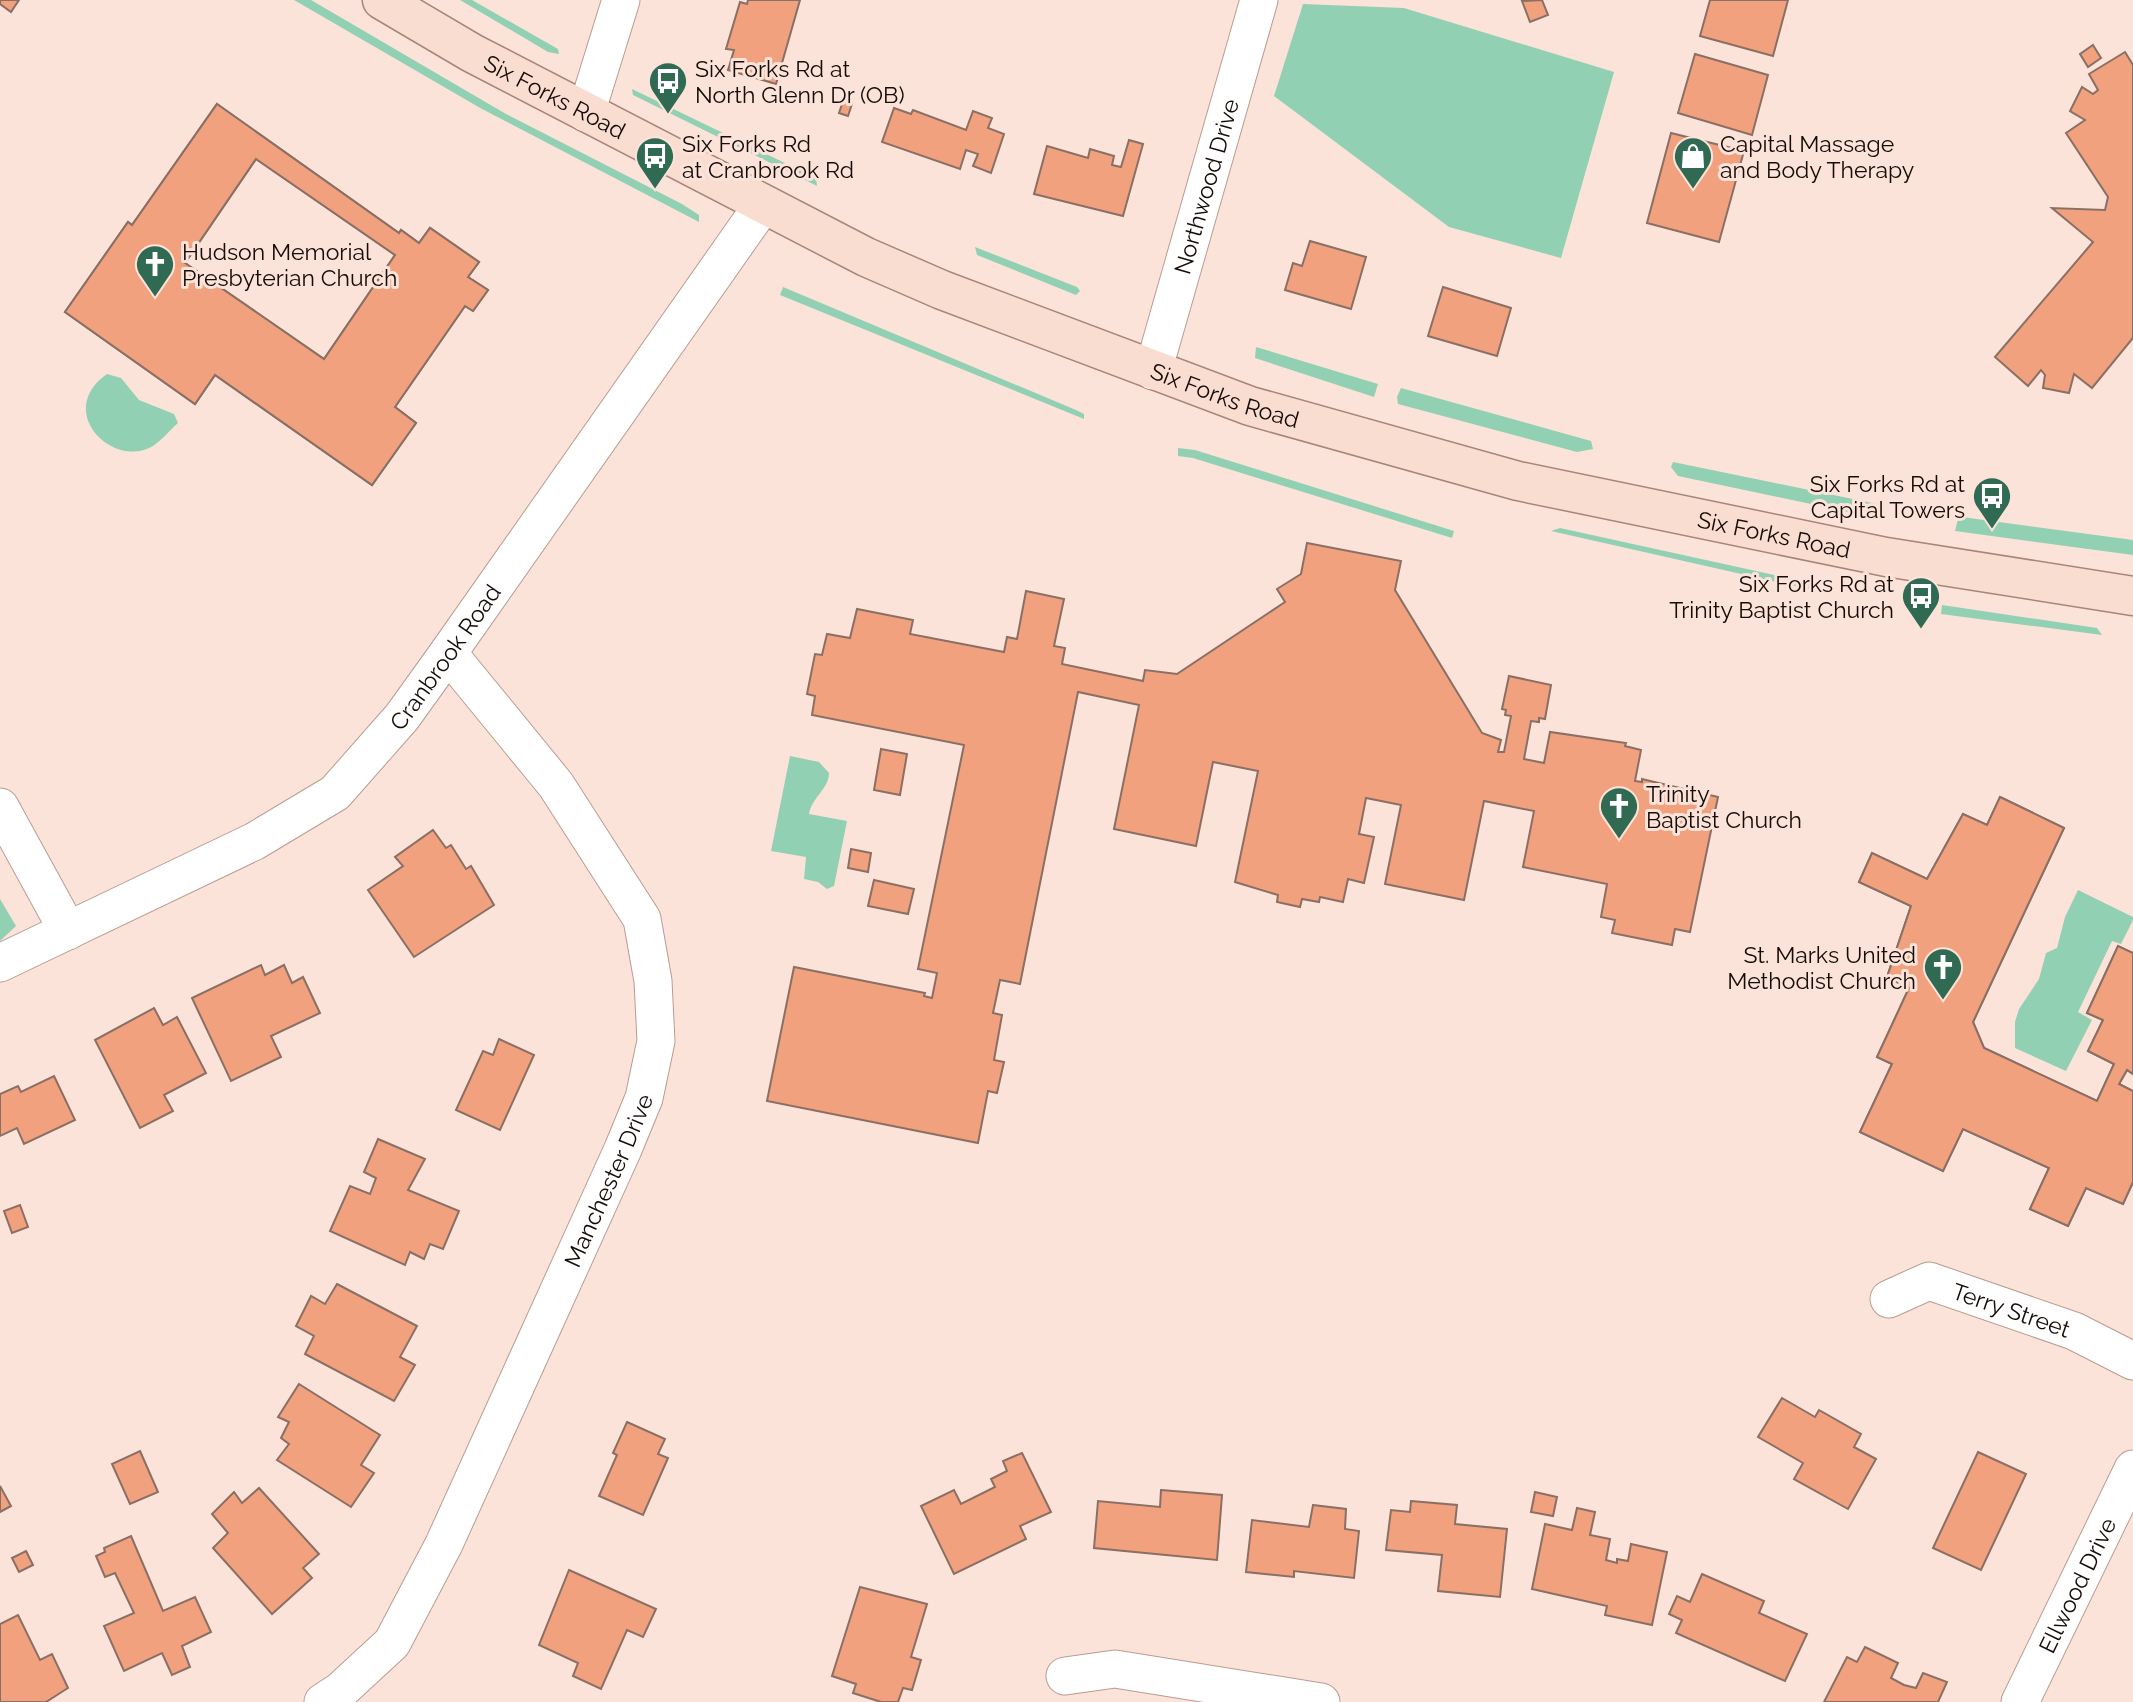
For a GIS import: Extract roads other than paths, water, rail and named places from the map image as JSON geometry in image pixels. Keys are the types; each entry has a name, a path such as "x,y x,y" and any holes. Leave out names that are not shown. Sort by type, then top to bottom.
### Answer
{"main road":[{"name":"Six Forks Road","path":"382,0 472,53 845,248 942,290 1262,410 1518,481 1874,555 2133,596"}],"street":[{"path":"586,113 621,0"},
{"name":"Northwood Drive","path":"1153,371 1259,0"},
{"name":"Cranbrook Road","path":"0,964 255,841 335,793 402,717 762,205"},
{"name":"Manchester Drive","path":"323,1702 340,1691 392,1643 444,1544 623,1149 644,1098 656,1041 653,981 642,919 556,785 448,653"},
{"path":"0,807 68,931"},
{"name":"Terry Street","path":"1889,1299 1929,1281 2074,1331 2133,1361"},
{"name":"Ellwood Drive","path":"2021,1702 2133,1469"},
{"path":"1065,1676 1115,1669 1321,1702"}],"place":[{"name":"Six Forks Rd at North Glenn Dr (OB)","path":"668,115"},
{"name":"Six Forks Rd at Cranbrook Rd","path":"655,190"},
{"name":"Capital Massage and Body Therapy","path":"1693,190"},
{"name":"Hudson Memorial Presbyterian Church","path":"155,298"},
{"name":"Six Forks Rd at Capital Towers","path":"1992,530"},
{"name":"Six Forks Rd at Trinity Baptist Church","path":"1921,630"},
{"name":"Trinity Baptist Church","path":"1619,840"},
{"name":"St. Marks United Methodist Church","path":"1943,1001"}]}
